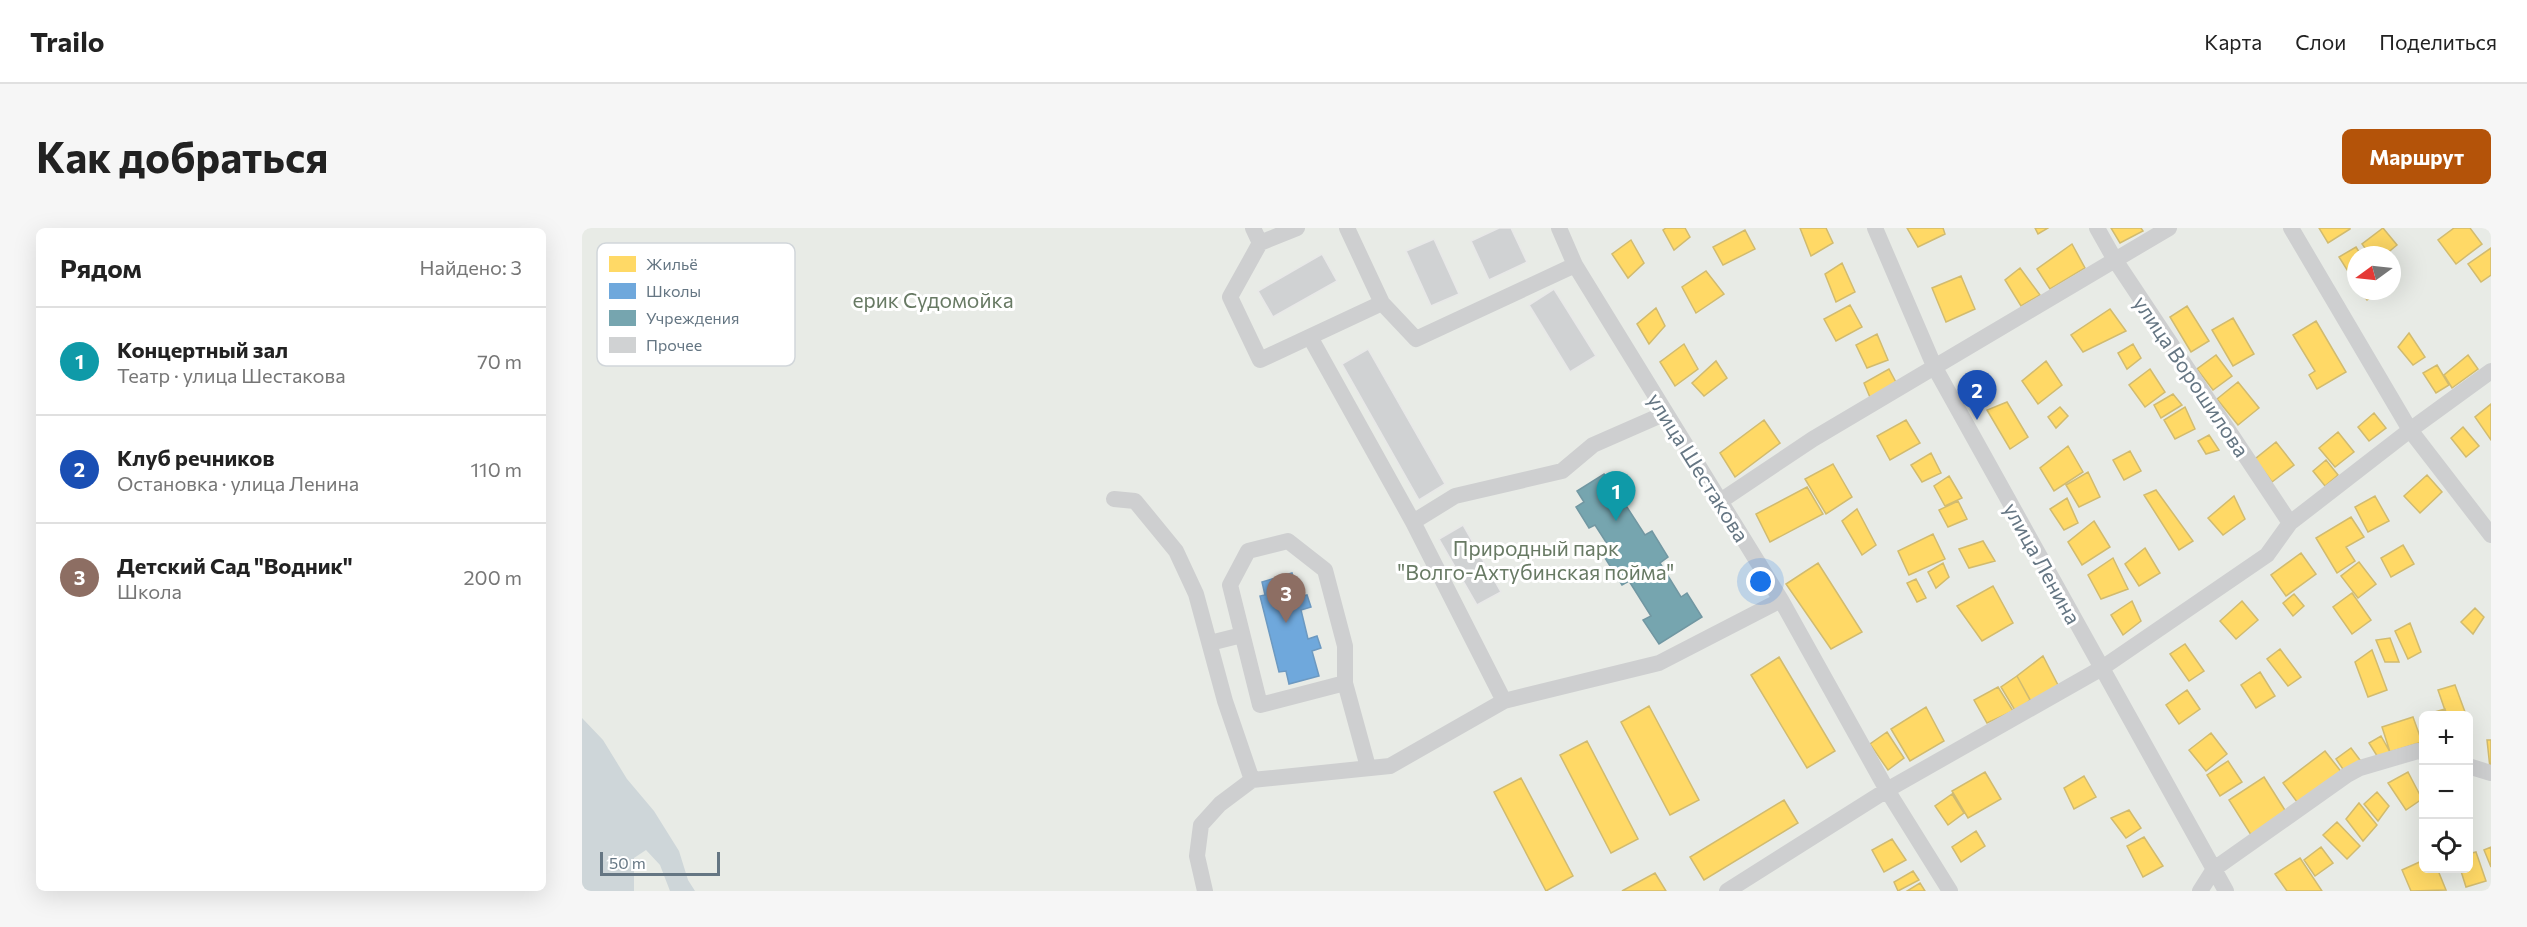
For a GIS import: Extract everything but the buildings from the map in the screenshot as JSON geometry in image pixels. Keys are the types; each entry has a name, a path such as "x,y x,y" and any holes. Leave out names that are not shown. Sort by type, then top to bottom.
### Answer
{"street":[{"path":"1297,228 1257,235 1230,297 1260,360 1382,303"},
{"path":"1347,228 1382,303 1416,339 1575,265"},
{"name":"улица Шестакова","path":"1559,228 1575,265 1781,600 1887,790 1950,891"},
{"name":"улица Ленина","path":"1875,228 1935,368 2226,891"},
{"name":"улица Ворошилова","path":"2097,228 2115,260 2289,524"},
{"path":"1719,502 1813,439 2169,228"},
{"path":"2291,228 2410,430 2491,535"},
{"path":"1310,337 1413,522 1504,701"},
{"path":"1727,891 1887,790 2102,668 2267,555 2289,524 2491,370"},
{"path":"1413,522 1455,496 1562,471 1593,444 1666,413"},
{"path":"1114,499 1135,501 1176,551 1196,594 1225,701 1252,780"},
{"path":"1345,683 1260,705 1230,585 1248,551 1288,541 1325,570 1345,646 1345,683 1368,767"},
{"path":"1205,891 1197,856 1202,825 1220,804 1252,780 1390,766 1504,701 1659,663 1781,600"},
{"path":"1210,643 1242,634"},
{"path":"2200,891 2214,869 2360,768 2419,751"},
{"path":"2473,767 2491,773"}],"green space":[{"name":"Природный парк \"Волго-Ахтубинская пойма\"","path":"582,228 2491,228 2491,891 582,891"}],"shaded area":[{"path":"582,718 603,740 627,779 654,811 679,851 688,880 695,891 670,891 660,865 646,850 634,858 634,891 582,891"}],"place":[{"name":"Клуб речников","path":"1977,420"},
{"name":"Концертный зал","path":"1616,521"},
{"name":"Детский Сад \"Водник\"","path":"1286,623"}],"park label":[{"name":"ерик Судомойка","path":"933,299"}]}
